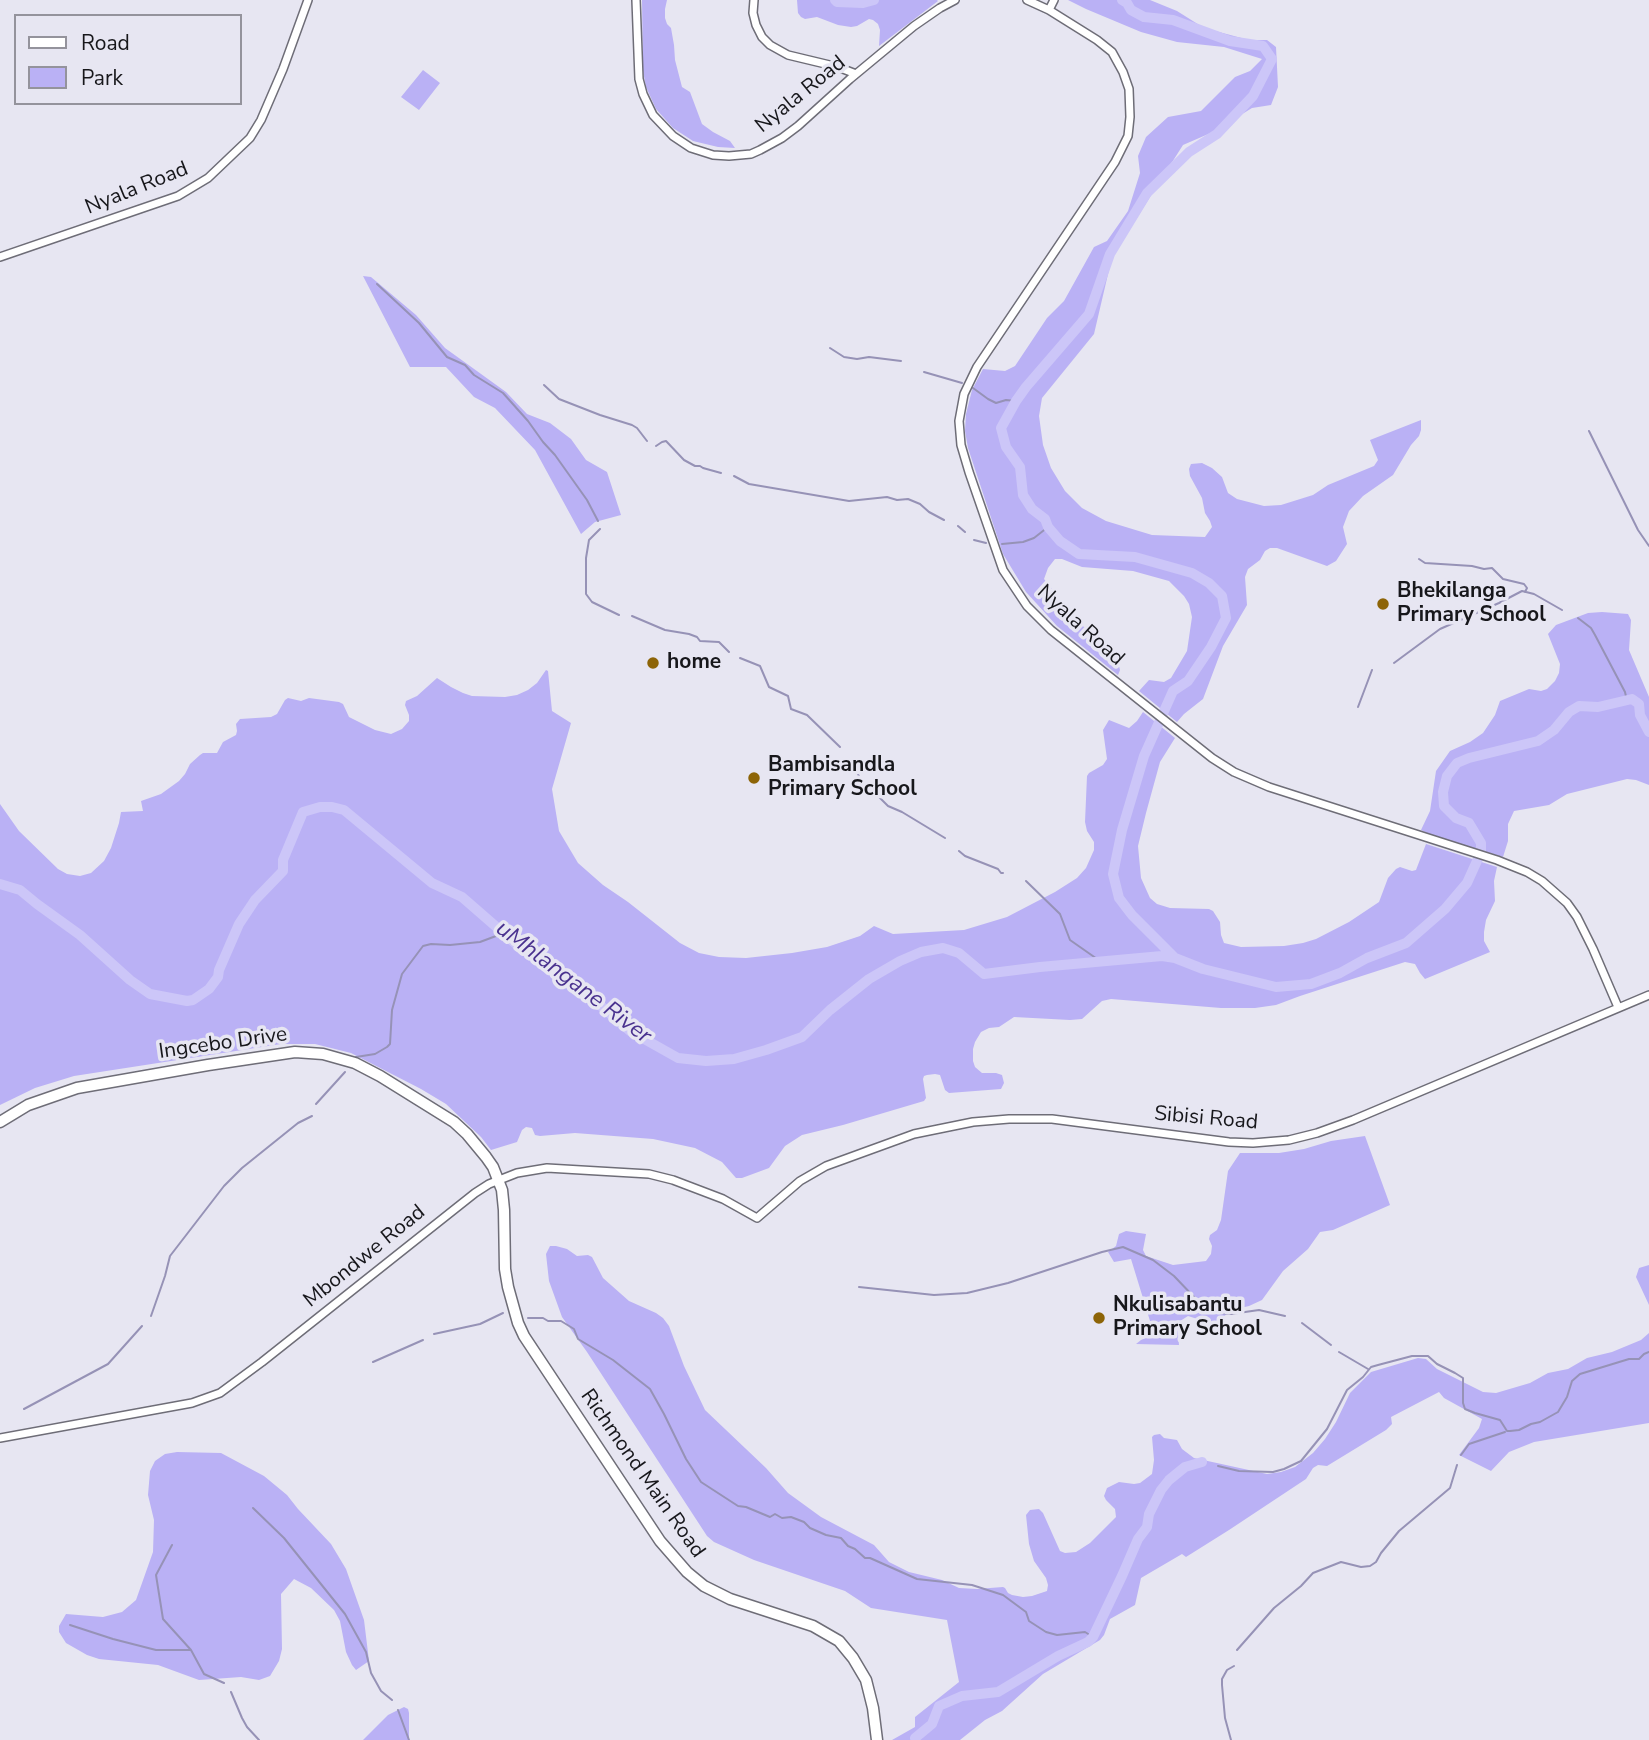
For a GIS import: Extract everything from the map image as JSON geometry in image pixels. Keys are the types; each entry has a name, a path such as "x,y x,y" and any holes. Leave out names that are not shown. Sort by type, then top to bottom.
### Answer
{"main road":[{"name":"Ingcebo Drive","path":"0,1122 28,1105 77,1087 289,1052 315,1052 355,1063 454,1122 486,1157 498,1180"},
{"name":"Richmond Main Road","path":"498,1180 503,1196 505,1270 518,1323 546,1371 660,1541 687,1573 704,1586 730,1598 813,1626 839,1642 853,1658 866,1680 877,1740"}],"street":[{"name":"Nyala Road","path":"0,257 178,196 208,178 250,138 261,120 308,0"},
{"name":"Nyala Road","path":"636,0 638,73 643,94 653,115 663,127 684,143 699,151 729,156 751,153 775,142 914,26 955,0"},
{"path":"754,0 755,24 769,45 788,55 856,74"},
{"name":"Nyala Road","path":"1027,0 1048,10 1108,48 1124,72 1131,106 1129,129 1115,162 974,372 961,406 960,435 969,472 1003,570 1020,597 1051,630 1212,758 1242,777 1497,860 1536,877 1552,888 1573,909 1618,1007"},
{"path":"1048,10 1054,0"},
{"name":"Sibisi Road","path":"757,1218 800,1181 826,1166 914,1134 973,1122 1024,1118 1069,1120 1240,1143 1273,1142 1302,1137 1390,1105 1649,995"},
{"name":"Mbondwe Road","path":"0,1438 192,1403 220,1393 480,1189 517,1173 537,1168 571,1168 649,1174 731,1202 757,1218"}],"green space":[{"path":"642,0 667,0 665,18 671,28 682,87 690,92 702,124 730,141 735,148 693,141 673,128 656,109 646,87 643,71"},
{"path":"797,0 938,1 879,46 880,30 873,20 869,19 851,27 817,17 805,19 798,13"},
{"path":"1068,0 1150,0 1177,11 1204,28 1249,40 1267,40 1276,47 1278,87 1271,105 1252,108 1213,132 1183,145 1112,257 1094,334 1042,398 1039,416 1043,445 1051,468 1065,491 1082,508 1106,521 1152,535 1205,537 1212,527 1202,498 1190,476 1191,464 1202,463 1212,468 1222,477 1228,493 1237,499 1264,506 1281,505 1313,495 1328,485 1374,466 1378,460 1370,440 1421,420 1419,436 1393,475 1363,496 1349,511 1343,527 1347,544 1336,561 1327,566 1277,548 1270,548 1248,569 1245,577 1247,605 1223,646 1203,699 1177,722 1139,691 1149,680 1164,682 1171,678 1187,651 1192,617 1184,596 1169,581 1133,571 1082,567 1055,559 1044,579 1054,591 1057,612 1062,618 1092,630 1095,650 1118,662 1118,675 1057,626 1026,592 1003,554 968,448 966,414 972,390 983,369 1005,371 1015,366 1047,318 1064,301 1094,247 1107,241 1128,211 1140,173 1138,156 1146,137 1168,117 1201,111 1235,77 1250,71 1262,59 1224,47 1177,42 1141,32"},
{"path":"423,70 440,83 419,110 401,97"},
{"path":"363,276 371,277 416,315 445,348 506,392 527,414 550,423 571,439 586,460 607,472 621,515 595,522 581,534 535,450 495,408 474,397 446,367 410,367"},
{"path":"1588,613 1628,614 1631,620 1629,650 1649,697 1649,785 1627,779 1567,794 1549,805 1514,811 1508,824 1508,841 1503,857 1421,830 1430,811 1436,771 1450,751 1483,733 1495,715 1500,701 1529,689 1547,689 1555,681 1560,664 1548,634 1556,625"},
{"path":"546,670 552,711 571,723 552,789 559,831 578,863 603,885 680,943 699,953 746,958 792,953 827,947 860,936 874,926 893,934 964,930 1007,917 1055,892 1077,878 1086,868 1094,850 1094,842 1085,822 1087,776 1107,759 1103,730 1109,720 1129,728 1143,712 1175,738 1160,762 1138,846 1141,878 1150,898 1157,904 1170,908 1213,911 1220,922 1224,943 1241,947 1303,943 1349,922 1379,902 1388,878 1396,869 1400,867 1416,870 1426,844 1497,867 1494,881 1495,901 1486,920 1484,932 1484,941 1490,952 1425,979 1415,964 1405,962 1276,1005 1255,1008 1221,1008 1111,999 1102,1001 1082,1019 1014,1017 999,1027 981,1032 973,1049 975,1067 982,1073 1002,1075 1004,1083 1001,1089 949,1093 945,1090 940,1075 924,1076 924,1101 802,1135 785,1146 769,1168 742,1178 736,1178 722,1162 695,1148 653,1139 575,1133 540,1136 535,1135 532,1128 526,1127 517,1142 491,1150 446,1104 351,1053 315,1044 281,1044 74,1076 35,1088 0,1105 0,804 19,831 58,869 80,876 91,873 104,861 111,848 121,812 143,811 141,801 161,794 179,781 190,764 200,755 217,753 223,742 236,735 236,724 240,719 271,717 277,714 288,698 301,701 309,698 339,702 343,704 349,717 375,730 391,734 402,729 409,721 406,701 417,696 437,678 472,696 505,697 528,690"},
{"path":"1365,1136 1390,1205 1333,1230 1320,1232 1308,1249 1283,1271 1262,1300 1232,1310 1210,1323 1188,1316 1177,1323 1179,1345 1136,1344 1154,1334 1131,1259 1114,1262 1108,1252 1116,1246 1119,1234 1126,1231 1146,1234 1143,1250 1146,1256 1173,1265 1206,1261 1211,1254 1210,1235 1217,1230 1221,1220 1228,1171 1240,1153 1279,1153"},
{"path":"550,1246 567,1249 577,1256 592,1257 603,1278 629,1301 663,1318 669,1326 705,1410 766,1468 788,1493 821,1517 874,1545 889,1562 909,1572 942,1580 959,1588 1003,1587 1012,1595 1023,1597 1047,1591 1046,1578 1034,1561 1029,1544 1026,1515 1030,1510 1039,1509 1060,1551 1076,1552 1090,1543 1116,1517 1115,1509 1104,1496 1107,1488 1119,1482 1140,1483 1152,1474 1154,1435 1160,1434 1164,1438 1177,1440 1182,1449 1194,1458 1267,1474 1281,1472 1295,1467 1313,1453 1336,1422 1350,1393 1371,1372 1418,1358 1426,1359 1437,1369 1483,1392 1496,1393 1530,1383 1548,1373 1568,1369 1587,1358 1612,1352 1641,1340 1649,1333 1649,1423 1534,1442 1509,1452 1491,1471 1459,1455 1479,1428 1482,1419 1444,1398 1439,1392 1391,1417 1392,1424 1386,1430 1327,1466 1318,1465 1313,1468 1306,1479 1186,1557 1182,1554 1141,1578 1135,1605 1110,1619 1100,1640 1043,1674 1002,1711 985,1720 960,1740 892,1740 915,1727 915,1717 959,1682 947,1620 871,1608 845,1591 754,1560 714,1542 707,1536 562,1317 549,1281 546,1254"},
{"path":"1649,1265 1649,1305 1636,1277 1639,1268"},
{"path":"221,1453 264,1476 287,1495 331,1544 346,1569 364,1620 369,1661 356,1670 346,1652 340,1621 334,1610 311,1588 294,1579 281,1594 282,1649 279,1661 270,1676 259,1680 241,1677 199,1680 158,1665 99,1659 66,1643 59,1632 59,1626 66,1614 103,1617 122,1612 136,1600 153,1552 154,1520 148,1495 150,1471 155,1461 165,1454"},
{"path":"404,1707 409,1713 409,1740 363,1740 388,1715"}],"waterway":[{"path":"835,0 863,3 874,0"},
{"path":"1122,0 1131,10 1144,17 1173,20 1230,41 1263,46 1272,59 1253,96 1217,134 1189,152 1147,193 1110,254 1089,314 1026,387 1001,428 1006,447 1020,467 1023,495 1032,509 1045,519 1060,541 1079,554 1135,557 1192,573 1209,583 1222,596 1226,618 1211,647 1188,681 1173,691 1144,756 1122,830 1113,874 1119,898 1175,958"},
{"path":"377,284 419,323 447,357 465,365 474,375 503,393 555,455 587,500 598,521"},
{"path":"830,348 844,357 901,361"},
{"path":"924,372 962,383"},
{"path":"544,385 559,399 632,425 647,441"},
{"path":"973,388 996,403 1016,401"},
{"path":"1589,431 1638,530 1649,546"},
{"path":"656,446 666,441 684,460 721,473"},
{"path":"734,476 749,484 849,501 887,497 908,499 944,520"},
{"path":"958,526 965,532"},
{"path":"1002,544 1034,538 1048,527"},
{"path":"600,529 589,540 586,594 592,602 619,615"},
{"path":"974,540 986,543"},
{"path":"1419,559 1425,563 1492,568 1503,579 1524,584 1527,588 1525,592"},
{"path":"1394,663 1440,629 1522,591 1534,594 1562,610"},
{"path":"632,616 665,630 689,634 700,641 719,642 729,652"},
{"path":"1578,618 1591,628 1625,692 1627,701"},
{"path":"740,658 760,666 769,687 788,696 791,709 807,715 840,747"},
{"path":"1358,707 1372,670"},
{"name":"uMhlangane River","path":"0,884 20,890 80,935 130,980 150,994 193,1000 209,989 218,977 239,924 255,900 283,871 283,860 303,812 332,807 344,810 432,883 462,897 524,951 543,956 630,1031 678,1058 706,1061 734,1059 802,1037 869,979 921,952 943,948 959,953 984,974 1162,956 1276,987 1311,984 1406,943 1445,909 1467,883 1481,852 1481,843 1469,823 1456,818 1444,806 1443,792 1447,776 1457,763 1538,741 1579,706 1598,707 1632,699 1639,704 1640,715 1649,732"},
{"path":"851,761 860,778 888,806 945,838"},
{"path":"959,851 1003,873"},
{"path":"1026,881 1060,914 1070,940 1100,961"},
{"path":"356,1057 375,1054 390,1044 392,1010 402,974 423,946 480,942 504,933 509,937"},
{"path":"316,1104 345,1072"},
{"path":"151,1316 170,1256 224,1186 298,1123 312,1116"},
{"path":"859,1287 934,1295 967,1293 1123,1247 1153,1260 1174,1276 1195,1298 1219,1313 1259,1310 1285,1316"},
{"path":"434,1334 480,1324 503,1313"},
{"path":"528,1318 561,1321 574,1329 578,1339 613,1360 650,1389 701,1482 738,1506 770,1517 775,1514 804,1522 810,1528 826,1535 841,1538 865,1558 917,1579 972,1585 1003,1595 1026,1612 1029,1621 1046,1632 1057,1635 1085,1632 1093,1637"},
{"path":"1302,1323 1331,1345"},
{"path":"24,1409 108,1364 142,1326"},
{"path":"373,1362 423,1340"},
{"path":"1339,1352 1368,1369"},
{"path":"1218,1466 1239,1471 1273,1472 1301,1461 1327,1429 1347,1390 1371,1367 1412,1356 1428,1356 1463,1378 1465,1409 1500,1420 1507,1431 1510,1431 1540,1422 1558,1412 1572,1381 1580,1374 1629,1359 1639,1359 1649,1352"},
{"path":"1461,1455 1469,1444 1505,1432"},
{"path":"915,1738 932,1724 939,1706 962,1696 998,1692 1058,1656 1088,1642 1093,1637 1138,1539 1147,1527 1149,1514 1161,1490 1185,1467 1202,1462"},
{"path":"1237,1650 1274,1608 1313,1573 1341,1562 1361,1567 1376,1562 1399,1531 1450,1488 1457,1465"},
{"path":"253,1508 284,1538 345,1614 366,1652 371,1673 381,1691 392,1700"},
{"path":"172,1545 156,1575 163,1619 191,1650 204,1674 224,1683"},
{"path":"70,1625 156,1650 191,1650"},
{"path":"1231,1740 1225,1718 1222,1679 1227,1670 1234,1666"},
{"path":"231,1692 247,1727 259,1740"},
{"path":"398,1710 409,1740"}],"place":[{"name":"Bhekilanga Primary School","path":"1383,604"},
{"name":"home","path":"653,663"},
{"name":"Bambisandla Primary School","path":"754,778"},
{"name":"Nkulisabantu Primary School","path":"1099,1318"}]}
